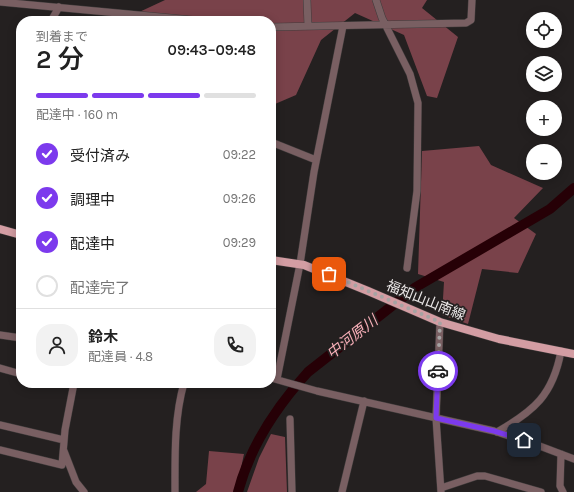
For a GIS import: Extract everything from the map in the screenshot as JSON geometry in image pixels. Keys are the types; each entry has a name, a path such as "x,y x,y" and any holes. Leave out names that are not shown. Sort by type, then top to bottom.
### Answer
{"main road":[{"path":"0,229 16,234"},
{"name":"福知山山南線","path":"276,261 300,264 400,304 440,322 499,339 574,354"}],"street":[{"path":"307,0 308,26"},
{"path":"376,0 386,25 410,74 418,103 417,191 407,268"},
{"path":"276,27 466,23 472,20 472,0"},
{"path":"0,2 136,16"},
{"path":"54,16 59,7"},
{"path":"343,26 316,160 300,264 278,380 310,389 497,432 574,459"},
{"path":"276,144 316,160"},
{"path":"440,322 436,418 441,490 477,476 485,476 541,492"},
{"path":"0,334 16,337"},
{"path":"497,432 529,412 542,400 557,370 561,351"},
{"path":"0,368 16,373"},
{"path":"0,450 62,465 64,440 73,388"},
{"path":"175,492 175,448 183,388"},
{"path":"342,492 364,401"},
{"path":"290,419 292,492"},
{"path":"0,424 64,440"},
{"path":"63,449 76,482 84,492"},
{"path":"561,454 560,486 563,492"}],"shaded area":[{"path":"165,0 427,0 422,8 458,37 437,98 427,96 404,35 355,13 321,40 296,95 276,104 276,16 131,16"},
{"path":"479,146 491,165 543,188 514,218 536,234 518,273 482,269 468,324 442,315 444,282 418,274 422,151"},
{"path":"271,434 285,437 287,492 247,492 259,458"},
{"path":"209,451 244,454 236,492 196,492 206,484"}],"waterway":[{"name":"中河原川","path":"238,492 243,475 257,443 275,413 308,372 416,287 550,209 574,188"}],"way so far":[{"path":"329,274 440,322 438,371"}],"route":[{"path":"438,371 436,418 494,431 524,440"}]}
